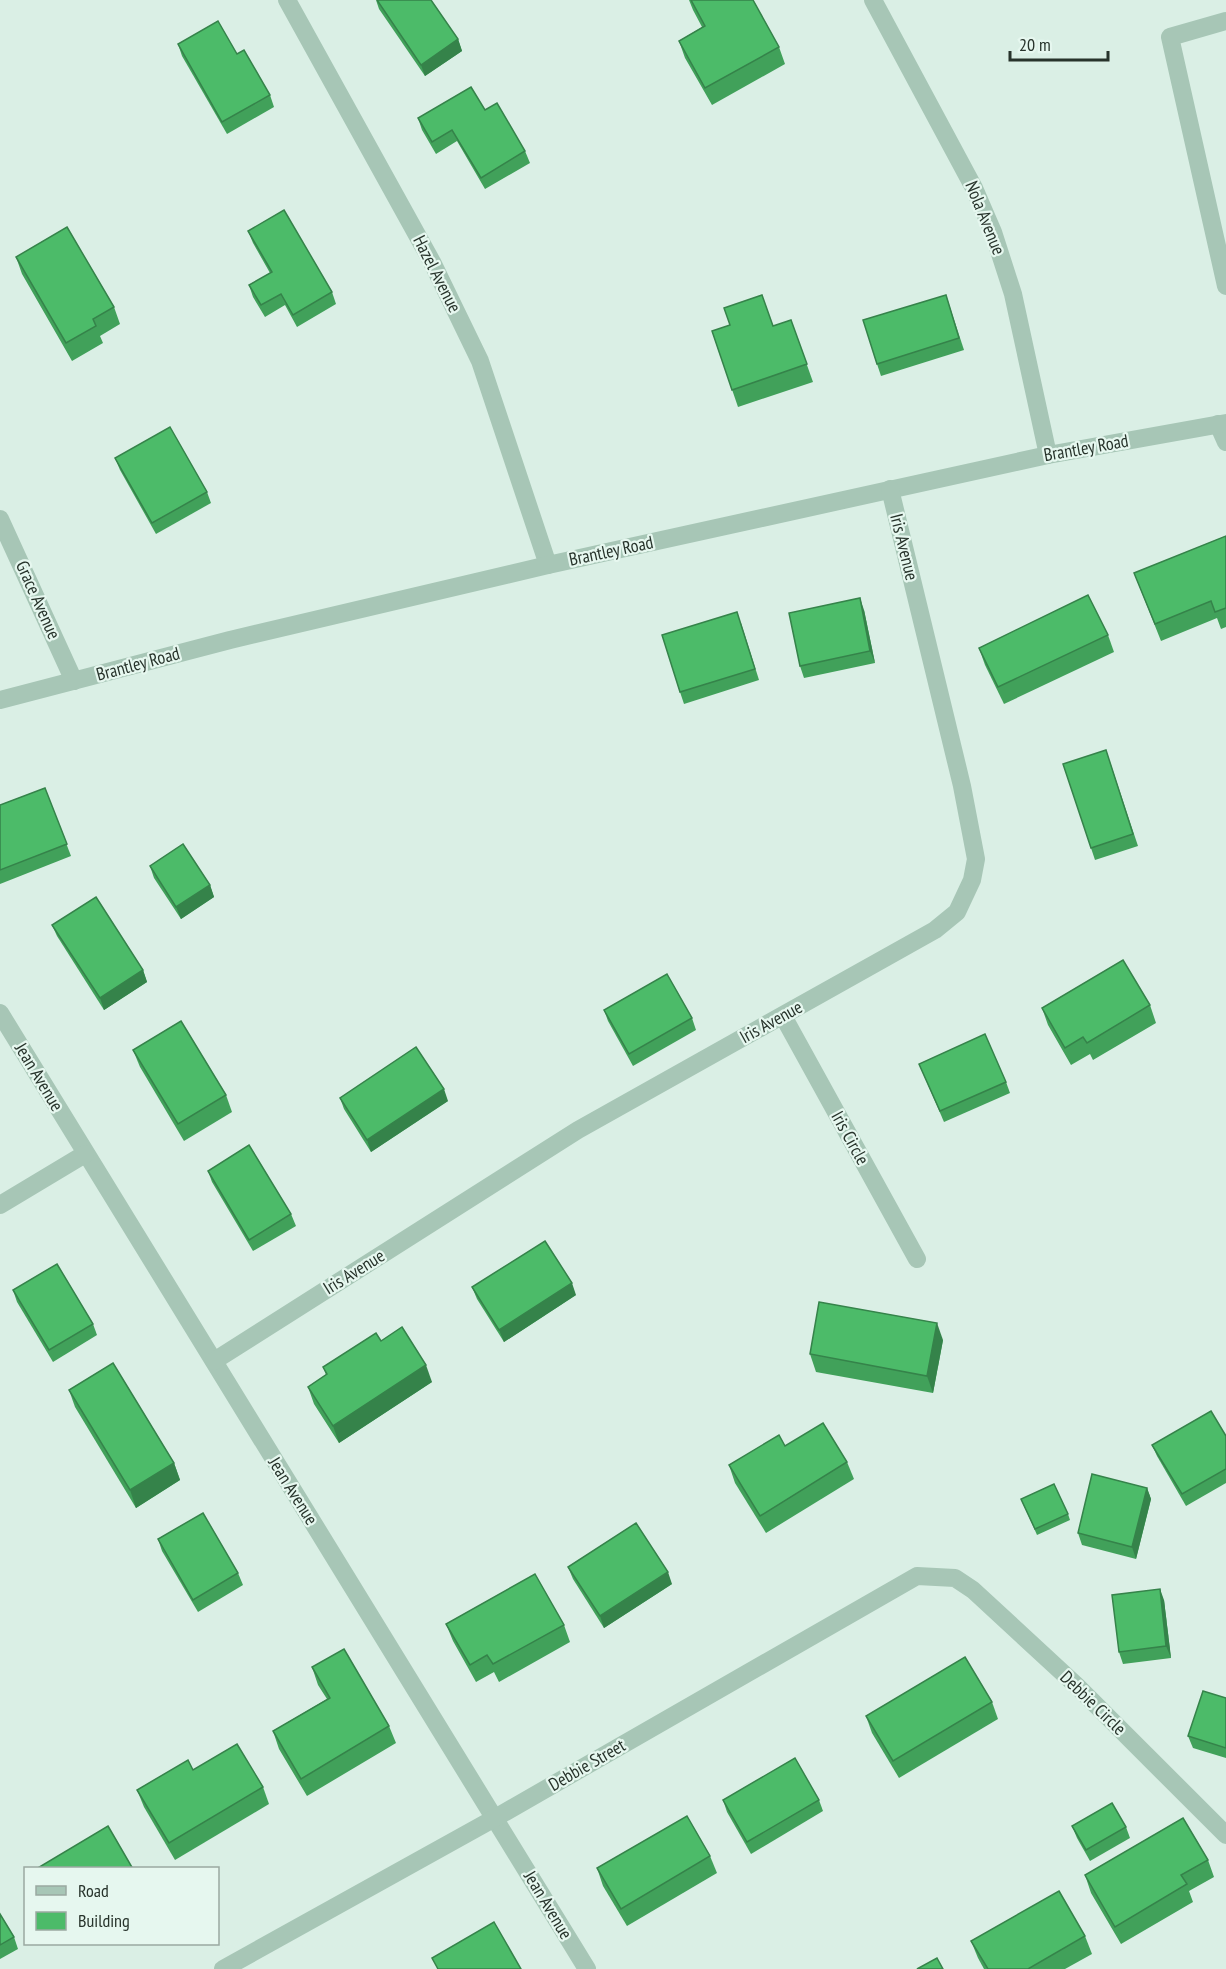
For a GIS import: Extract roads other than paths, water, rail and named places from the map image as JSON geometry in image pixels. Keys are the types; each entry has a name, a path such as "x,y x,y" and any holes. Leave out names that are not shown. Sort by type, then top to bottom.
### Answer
{"street":[{"name":"Hazel Avenue","path":"287,0 432,262 480,361 548,565"},
{"name":"Nola Avenue","path":"873,0 974,188 993,232 1013,294 1048,455"},
{"path":"1226,21 1170,37 1226,286"},
{"name":"Brantley Road","path":"0,700 230,640 548,565 1048,455 1222,424"},
{"path":"1222,424 1226,442"},
{"name":"Iris Avenue","path":"214,1361 578,1130 935,930 957,912 972,880 976,859 962,786 890,489"},
{"name":"Grace Avenue","path":"0,519 74,681"},
{"name":"Jean Avenue","path":"0,1013 587,1969"},
{"name":"Iris Circle","path":"783,1016 917,1259"},
{"path":"0,1205 85,1154"},
{"name":"Debbie Street","path":"223,1969 495,1818 917,1576 955,1578"},
{"name":"Debbie Circle","path":"955,1578 973,1590 1077,1686 1226,1836"}]}
